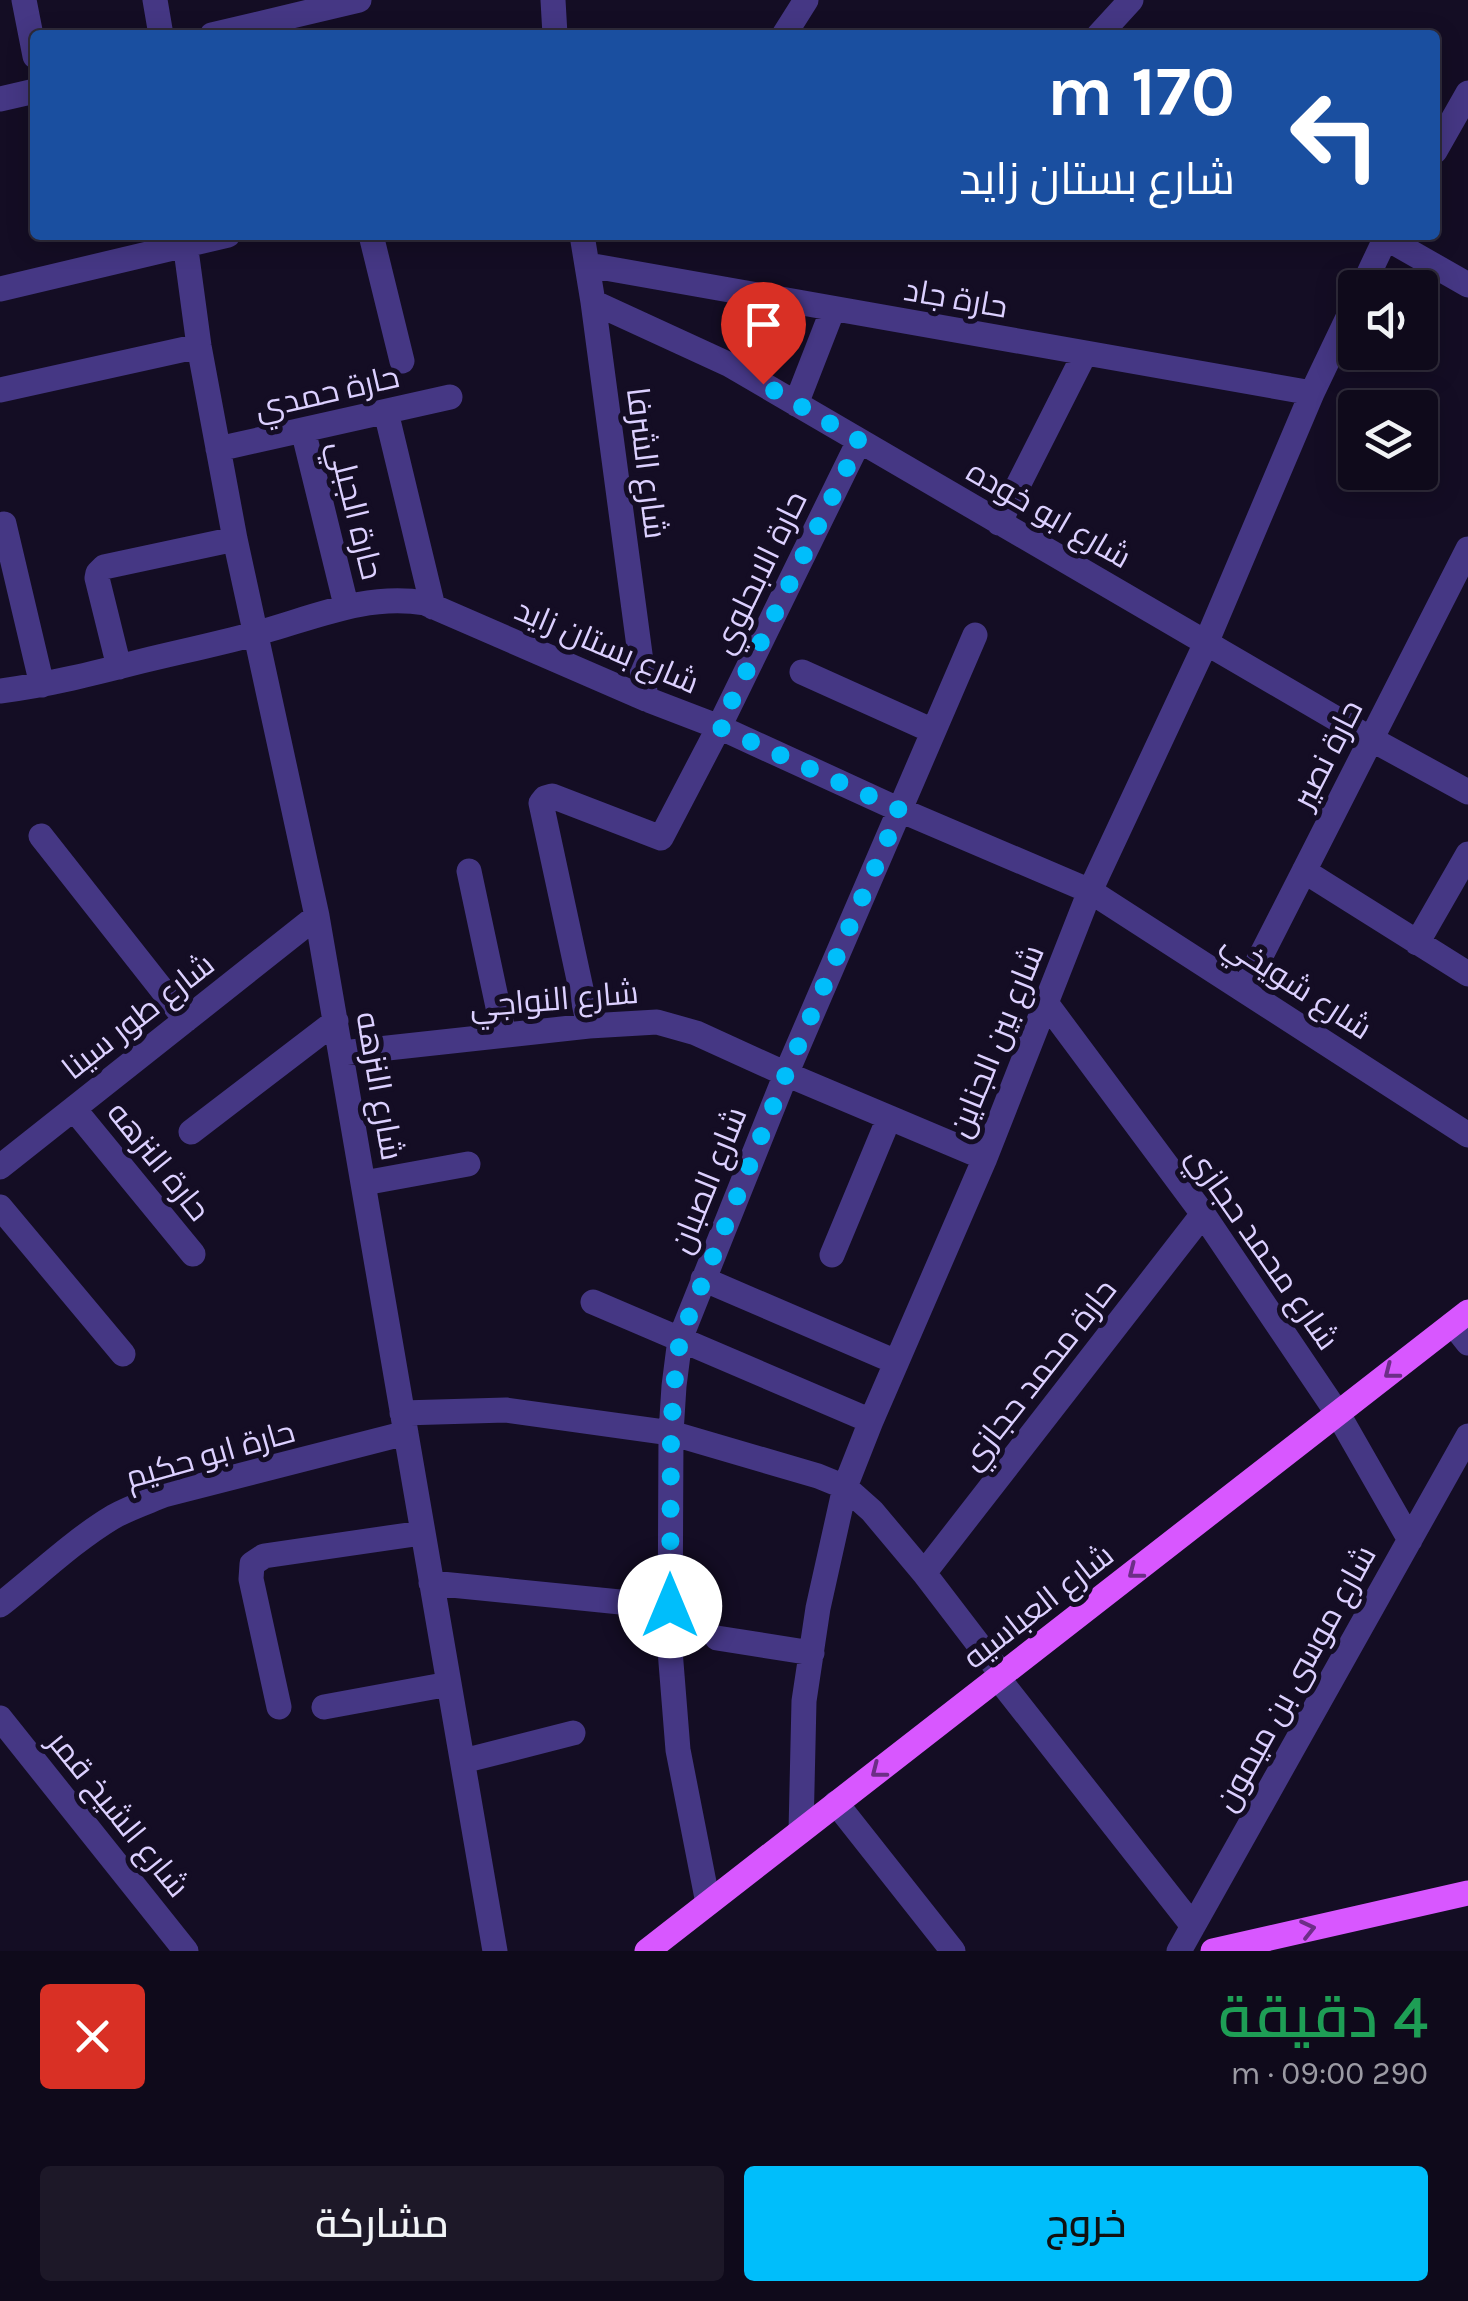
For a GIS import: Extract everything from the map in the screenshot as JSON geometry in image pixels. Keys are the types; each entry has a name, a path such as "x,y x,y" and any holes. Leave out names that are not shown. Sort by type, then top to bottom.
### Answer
{"main road":[{"name":"شارع العباسيه","path":"647,1951 1338,1414 1463,1326"},
{"path":"1213,1951 1468,1893"}],"street":[{"path":"24,0 30,31"},
{"path":"155,0 161,30"},
{"path":"233,30 359,0"},
{"path":"553,0 556,30"},
{"path":"787,30 806,0"},
{"path":"1103,30 1130,0"},
{"path":"0,99 30,91"},
{"path":"1440,142 1468,93"},
{"path":"0,290 185,240"},
{"name":"شارع النزهه","path":"185,240 199,346 235,539 317,916 342,1053 495,1951"},
{"path":"371,240 402,360"},
{"name":"شارع الشرفا","path":"583,240 646,699"},
{"path":"1370,270 1384,240"},
{"path":"1393,240 1468,285"},
{"name":"حارة جاد","path":"588,265 1312,393"},
{"name":"شارع ابو خوده","path":"594,302 730,365 1371,740 1468,792"},
{"path":"796,404 833,309"},
{"name":"شارع بين الجناين","path":"802,1831 804,1701 818,1608 845,1487 985,1158 1090,891 1206,643 1338,339"},
{"path":"0,390 199,346"},
{"path":"999,523 1085,353"},
{"name":"حارة حمدي","path":"218,449 450,398"},
{"path":"386,412 433,607"},
{"name":"حارة الجبلي","path":"304,430 346,606"},
{"name":"حارة الابحلوي","path":"590,1026 541,803 552,796 662,838 860,441"},
{"path":"4,524 42,686"},
{"path":"120,667 96,578 100,570 235,539"},
{"name":"حارة نصير","path":"1244,989 1468,549"},
{"name":"شارع بستان زايد","path":"0,691 42,686 255,634 346,606 404,600 433,607 719,727 1090,891"},
{"name":"شارع الصبان","path":"708,1903 678,1750 670,1650 671,1434 680,1339 786,1074 975,635"},
{"path":"802,672 933,730"},
{"path":"41,836 186,1020"},
{"path":"1417,943 1468,854"},
{"path":"469,871 504,1035"},
{"path":"1304,871 1468,974"},
{"name":"شارع شويخي","path":"1090,891 1468,1135"},
{"name":"شارع طور سينا","path":"0,1168 317,916"},
{"name":"شارع محمد حجازي","path":"1046,1003 1202,1214 1338,1414 1410,1540"},
{"path":"192,1132 336,1022"},
{"name":"شارع النواجي","path":"342,1053 656,1022 696,1033 985,1158"},
{"name":"حارة النزهه","path":"74,1109 193,1254"},
{"path":"832,1255 889,1118"},
{"path":"364,1184 468,1164"},
{"path":"0,1207 124,1354"},
{"name":"حارة محمد حجازي","path":"924,1572 1202,1214"},
{"path":"703,1279 896,1362"},
{"path":"593,1302 871,1421"},
{"name":"حارة ابو حكيم","path":"0,1605 112,1518 138,1505 404,1423 506,1410 671,1434 845,1487"},
{"name":"شارع موسى بن ميمون","path":"1178,1951 1468,1436"},
{"path":"845,1487 872,1510 924,1572 1194,1926"},
{"path":"278,1707 252,1564 264,1556 422,1533"},
{"path":"431,1583 670,1606"},
{"path":"717,1638 812,1654"},
{"path":"324,1707 449,1684"},
{"name":"شارع الشيخ قمر","path":"0,1718 186,1951"},
{"path":"462,1761 573,1733"},
{"path":"836,1803 953,1951"}],"route":[{"path":"670,1606 671,1434 680,1339 786,1074 900,810 719,727 860,441 763,384"}]}
